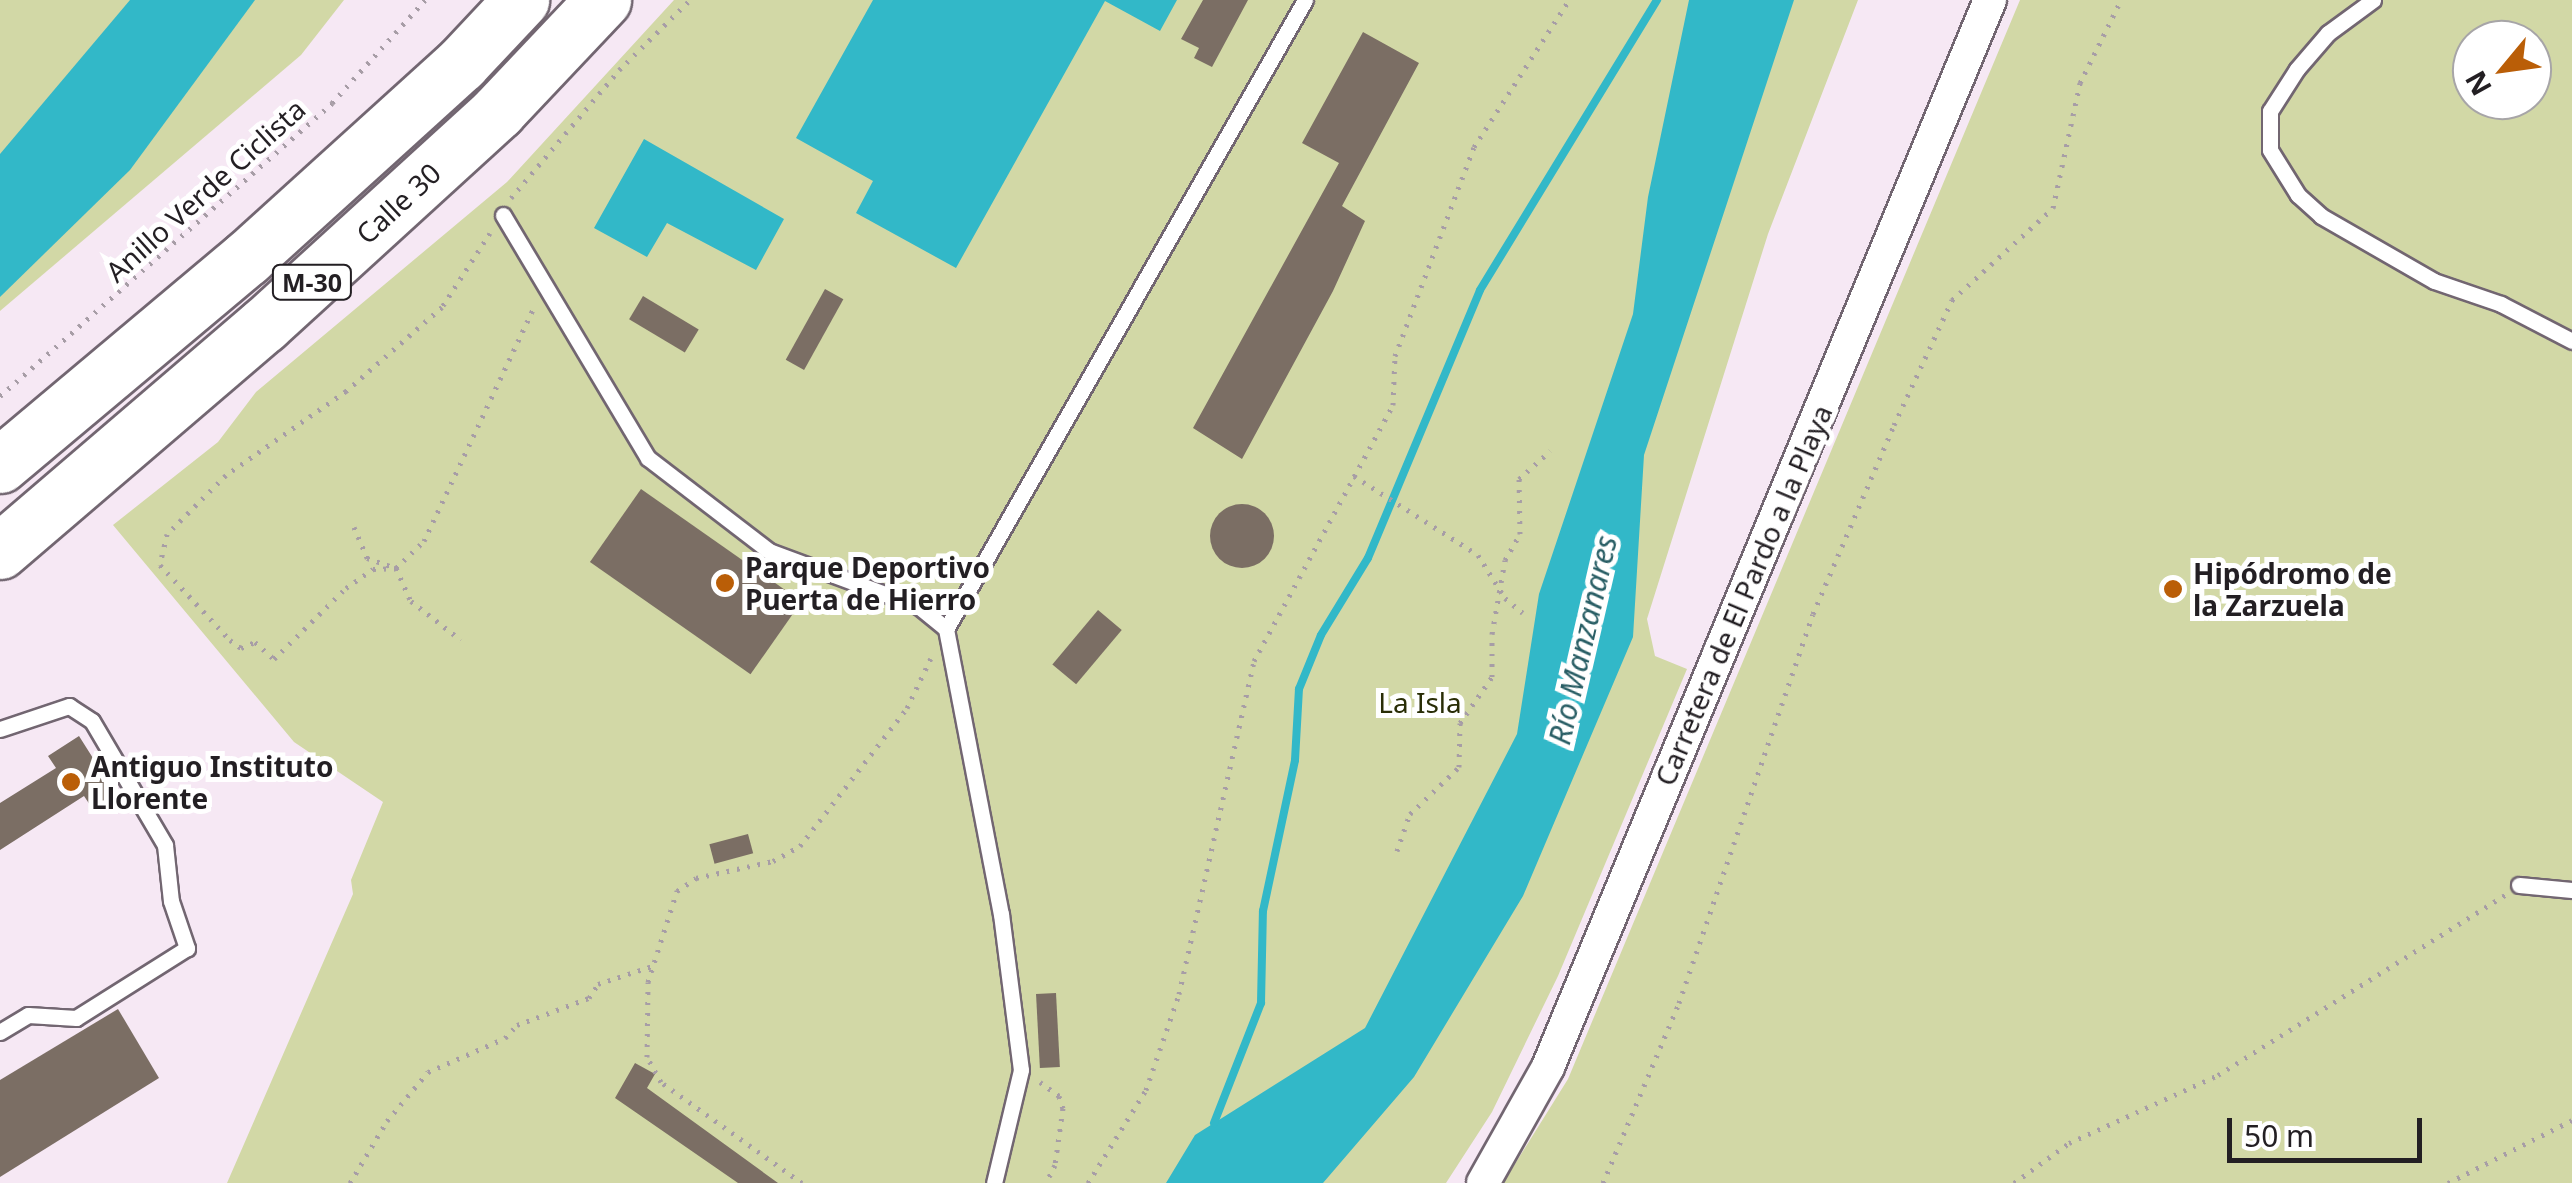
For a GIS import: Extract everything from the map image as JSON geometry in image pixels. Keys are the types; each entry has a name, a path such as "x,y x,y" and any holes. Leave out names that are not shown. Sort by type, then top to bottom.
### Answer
{"highway":[{"name":"M-30","path":"0,465 247,258 461,64 521,0"},
{"name":"Calle 30","path":"0,550 264,325 498,111 603,0"}],"street":[{"name":"Carretera de El Pardo a la Playa","path":"1484,1183 1548,1067 1990,0"}],"lane":[{"path":"946,629 1305,0"},
{"path":"2373,0 2328,33 2297,69 2270,112 2270,150 2298,195 2321,216 2434,282 2501,304 2572,341"},
{"path":"502,214 648,458 769,551 918,606 946,629 1001,914 1020,1070 994,1183"},
{"path":"0,730 69,706 92,721 165,845 171,901 187,948 76,1018 28,1015 0,1032"},
{"path":"2519,885 2572,890"}],"path":[{"name":"Anillo Verde Ciclista","path":"0,396 332,103 425,0"},
{"path":"550,295 528,310 447,500 424,542 396,568 372,570 346,588 274,660 254,642 240,648 230,640 160,565 167,534 226,475 346,391 442,307 518,186 690,0"},
{"path":"1088,1183 1146,1090 1179,994 1254,662 1393,404 1396,356 1474,148 1570,0"},
{"path":"1603,1183 1679,1003 1812,614 1894,425 1952,300 2054,208 2080,83 2121,0"},
{"path":"1397,852 1410,814 1459,767 1460,723 1492,677 1492,634 1505,560 1520,534 1519,479 1550,451"},
{"path":"1354,476 1478,555 1501,592 1523,612"},
{"path":"354,527 368,558 396,568 412,601 461,640"},
{"path":"802,1183 661,1082 647,1057 648,982 677,891 696,878 773,861 800,846 907,708 946,629"},
{"path":"2014,1183 2069,1143 2218,1075 2519,885"},
{"path":"350,1183 386,1121 428,1072 588,998 598,984 656,964"},
{"path":"1020,1070 1059,1096 1063,1108 1055,1165 1046,1183"},
{"path":"2448,1183 2572,1120"}],"green space":[{"path":"0,0 344,0 301,55 0,311"},
{"name":"Parque Deportivo Puerta de Hierro","path":"674,0 1858,0 1768,234 1647,619 1655,656 1687,669 1558,976 1492,1112 1446,1183 227,1183 353,894 351,880 383,802 294,742 113,525 218,442 256,392 507,182"},
{"name":"Hipódromo de la Zarzuela","path":"2020,0 2572,0 2572,1183 1503,1183 1568,1079"}],"water":[{"path":"130,0 255,0 130,170 0,297 0,154"},
{"path":"873,0 1177,0 1160,31 1105,1 956,268 856,213 873,181 796,138"},
{"name":"Río Manzanares","path":"1689,0 1794,0 1644,455 1633,637 1523,896 1414,1077 1323,1183 1166,1183 1195,1135 1365,1028 1517,734 1539,594 1633,314 1648,197"},
{"path":"644,139 784,219 756,270 667,223 647,257 594,228"}],"building":[{"path":"1203,0 1248,0 1212,67 1194,58 1199,48 1181,39"},
{"path":"1363,32 1419,63 1342,206 1365,221 1333,291 1242,459 1193,428 1339,163 1302,143"},
{"path":"825,289 843,299 804,370 786,360"},
{"path":"643,296 699,329 685,353 629,319"},
{"path":"641,489 802,601 751,674 590,562"},
{"path":"1242,504 1265,513 1274,536 1265,559 1242,568 1219,559 1210,536 1219,513"},
{"path":"1098,610 1122,630 1076,684 1052,664"},
{"name":"Antiguo Instituto Llorente","path":"79,736 117,796 94,811 84,796 0,850 0,803 56,768 48,756"},
{"path":"748,834 753,853 715,864 709,844"},
{"path":"1056,993 1060,1067 1040,1068 1036,994"},
{"path":"118,1009 159,1078 0,1177 0,1080"},
{"path":"635,1063 655,1074 647,1088 778,1183 738,1183 615,1098"}],"waterway":[{"path":"1214,1123 1261,1003 1263,911 1295,760 1299,689 1321,635 1368,558 1480,290 1657,0"}],"place":[{"name":"Parque Deportivo Puerta de Hierro","path":"725,583"},
{"name":"Hipódromo de la Zarzuela","path":"2173,589"},
{"name":"Antiguo Instituto Llorente","path":"71,782"}],"park label":[{"name":"La Isla","path":"1420,702"}]}
